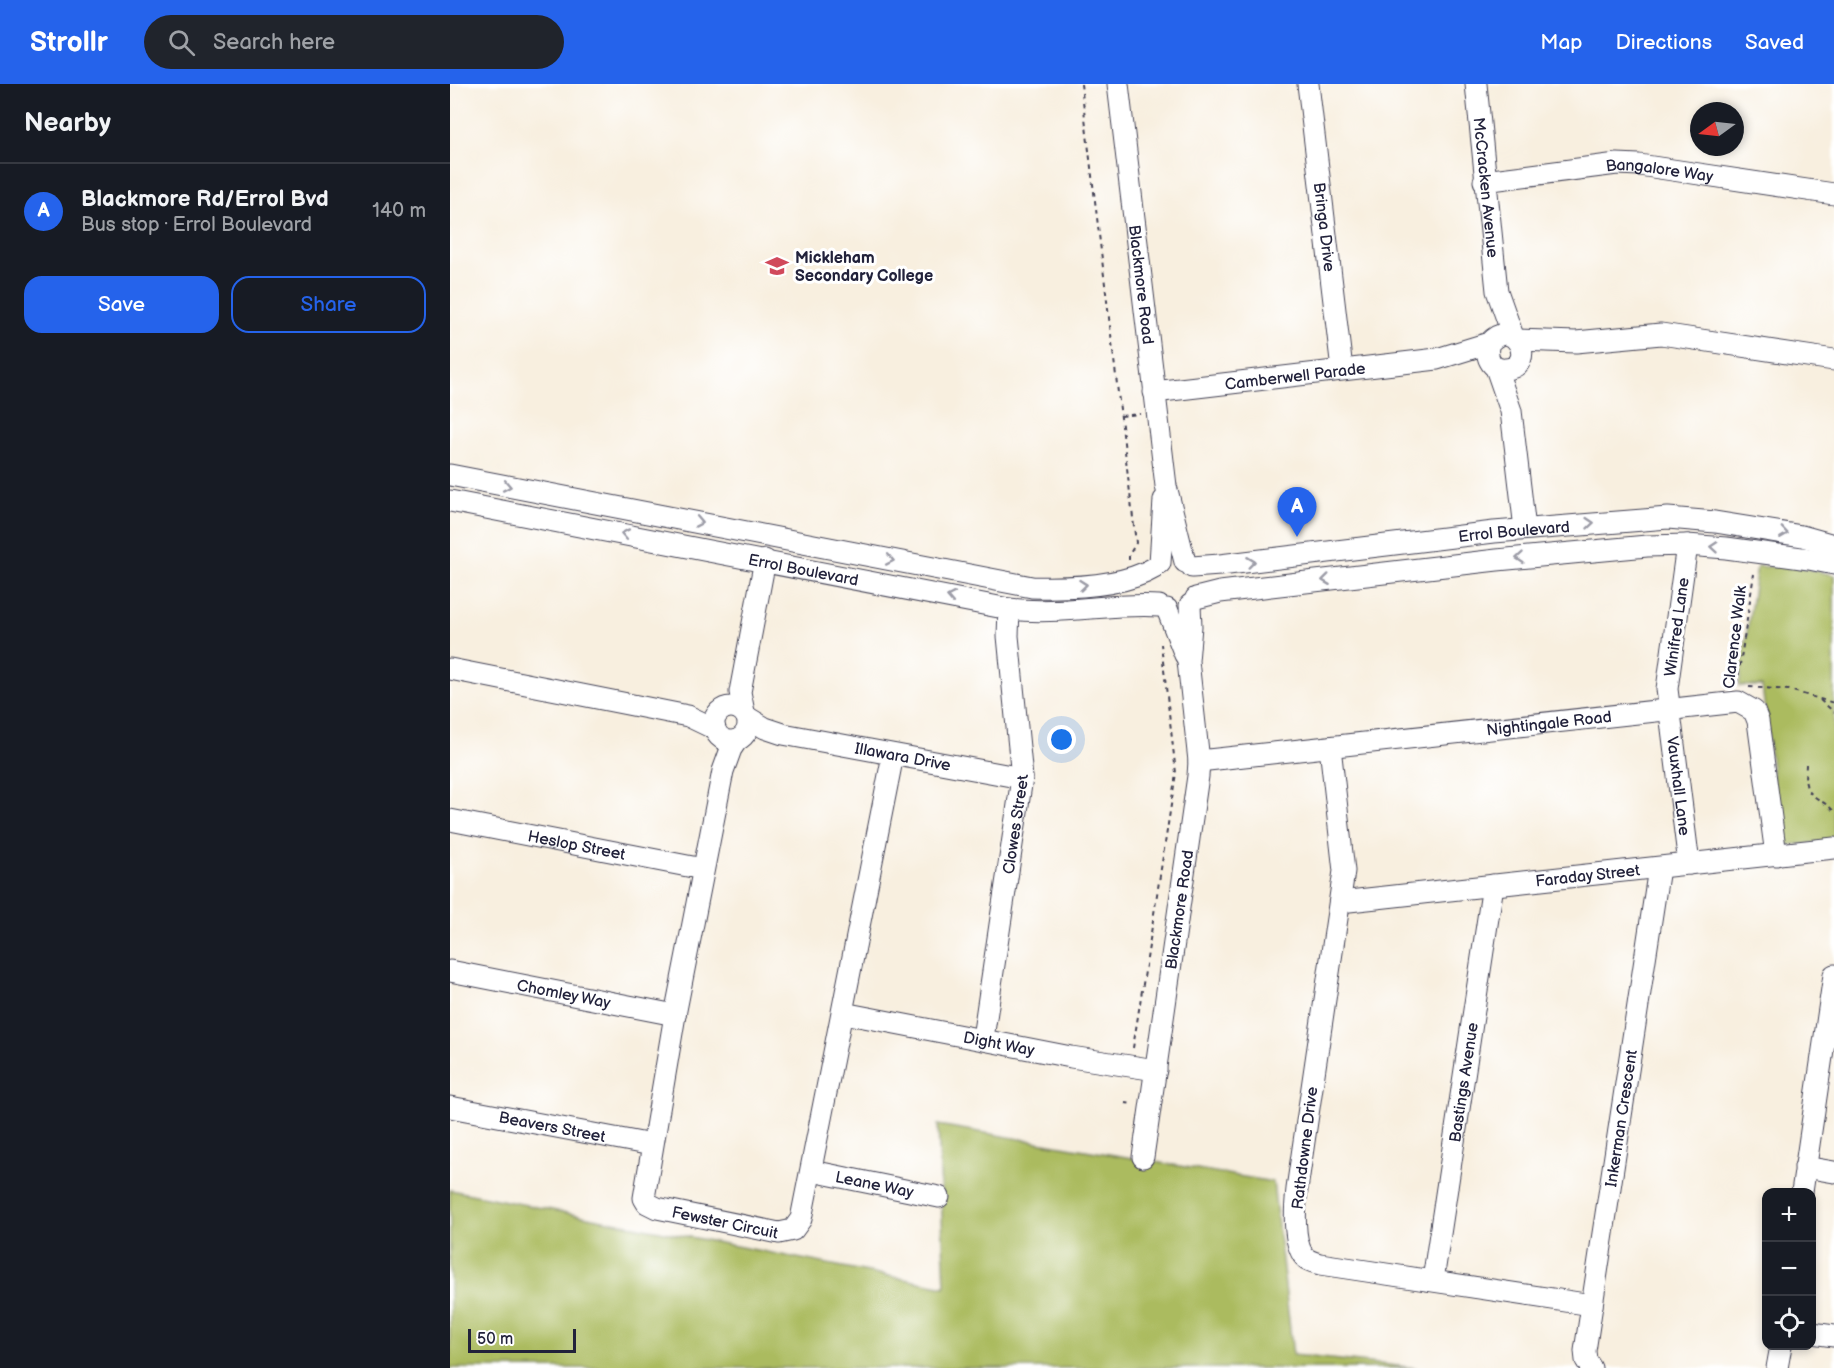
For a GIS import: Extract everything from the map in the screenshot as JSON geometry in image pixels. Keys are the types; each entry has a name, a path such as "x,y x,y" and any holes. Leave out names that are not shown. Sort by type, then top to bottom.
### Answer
{"street":[{"name":"Blackmore Road","path":"1118,84 1166,486 1189,564"},
{"name":"Bringa Drive","path":"1308,84 1342,369"},
{"name":"McCracken Avenue","path":"1476,84 1484,181 1525,530"},
{"name":"Bangalore Way","path":"1484,181 1617,164 1639,165 1834,194"},
{"name":"Camberwell Parade","path":"1154,392 1661,334 1834,360"},
{"name":"Errol Boulevard","path":"450,475 1032,587 1096,584 1142,575 1157,566"},
{"name":"Blackmore Road","path":"1157,566 1166,486"},
{"name":"Errol Boulevard","path":"450,501 765,560 1009,609 1053,611 1135,604 1163,608"},
{"name":"Errol Boulevard","path":"1189,564 1241,563 1525,530 1668,518 1714,522 1802,536 1834,545"},
{"name":"Errol Boulevard","path":"1193,601 1220,592 1497,560 1647,546 1687,545 1798,557 1834,564"},
{"name":"Winifred Lane","path":"1669,709 1668,677 1687,545"},
{"path":"1177,559 1189,564 1197,574 1199,582 1193,601 1183,609 1163,608 1149,593 1150,576 1157,566 1177,559"},
{"path":"450,669 730,724 736,690 745,666 765,560"},
{"name":"Blackmore Road","path":"1143,1157 1198,776 1199,761 1188,661 1193,601"},
{"name":"Blackmore Road","path":"1163,608 1188,661"},
{"name":"Clowes Street","path":"982,1038 1022,778 1008,636 1009,609"},
{"path":"1738,695 1754,711 1758,721 1776,855"},
{"name":"Nightingale Road","path":"1199,761 1669,709 1738,695"},
{"name":"Vauxhall Lane","path":"1669,709 1689,864"},
{"name":"Illawara Drive","path":"730,724 1022,778"},
{"name":"Fewster Circuit","path":"730,724 723,754 723,771 675,1015 644,1198 651,1206 778,1233 786,1233 798,1226 812,1172 893,755"},
{"name":"Rathdowne Drive","path":"1330,747 1344,871 1296,1190 1295,1211 1303,1255 1309,1261 1320,1264 1592,1305"},
{"name":"Heslop Street","path":"450,820 703,869"},
{"name":"Faraday Street","path":"1340,902 1834,848"},
{"name":"Inkerman Crescent","path":"1591,1368 1586,1360 1585,1351 1659,868"},
{"name":"Bastings Avenue","path":"1433,1280 1493,885"},
{"name":"Chomley Way","path":"450,971 675,1015"},
{"path":"1802,1188 1831,1021 1834,975"},
{"name":"Dight Way","path":"843,1013 1071,1057 1156,1070"},
{"name":"Beavers Street","path":"450,1107 652,1145"},
{"path":"1805,1167 1834,1172"},
{"name":"Leane Way","path":"812,1172 939,1197"},
{"path":"1816,1334 1834,1336"},
{"path":"1777,1368 1780,1350"}],"path":[{"name":"Clarence Walk","path":"1738,695 1754,574"},
{"path":"1738,695 1770,687 1834,704"},
{"path":"1817,698 1834,712"},
{"path":"1806,764 1806,788 1809,793 1830,806 1834,812"}],"green space":[{"path":"1785,564 1834,575 1834,842 1788,845 1782,839 1762,686 1739,686 1757,566 1772,567"},
{"path":"938,1125 1273,1182 1293,1355 1417,1368 450,1368 450,1190 945,1287"}],"place":[{"name":"Mickleham Secondary College","path":"777,266"},
{"name":"Blackmore Rd/Errol Bvd","path":"1297,537"}]}
